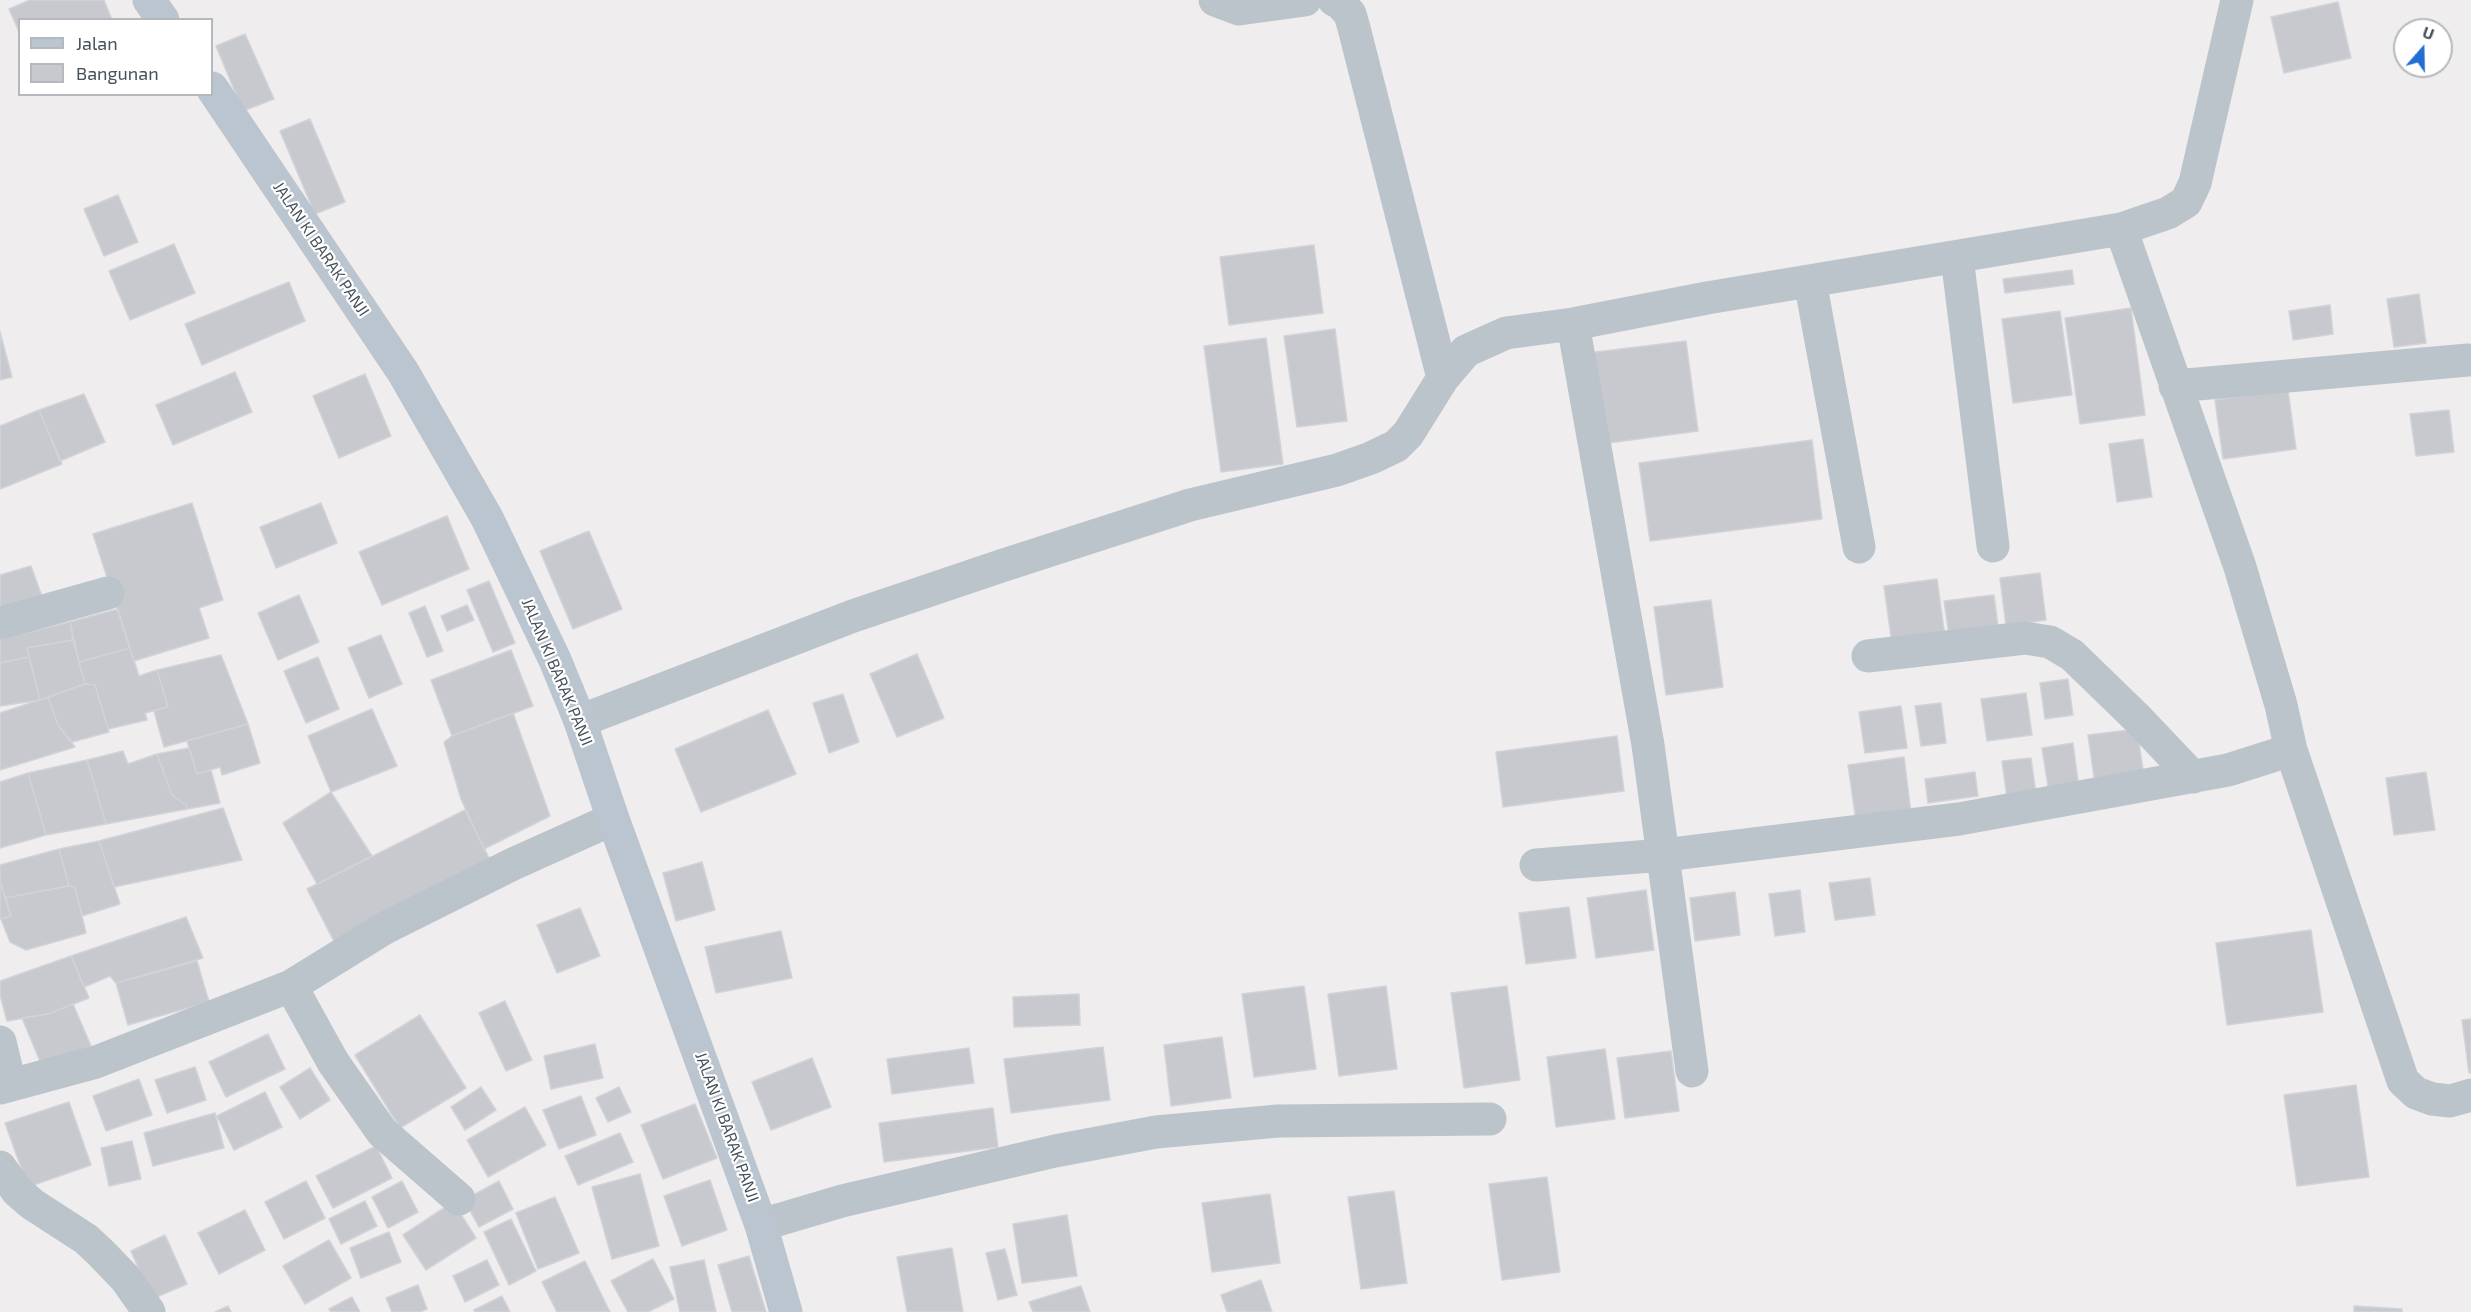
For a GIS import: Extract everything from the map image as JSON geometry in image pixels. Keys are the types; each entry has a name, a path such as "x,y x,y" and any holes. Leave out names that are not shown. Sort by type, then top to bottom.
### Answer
{"street":[{"path":"149,0 162,18"},
{"path":"1215,0 1239,9 1305,0"},
{"path":"1334,0 1350,14 1443,378"},
{"path":"580,721 853,616 1001,566 1190,505 1337,470 1371,458 1396,446 1408,434 1443,378 1466,351 1506,333 1573,324 1810,281 2121,230 2168,213 2186,202 2195,183 2237,0"},
{"name":"JALAN KI BARAK PANJI","path":"213,89 328,258 408,382 487,518 555,660 580,721 613,819 761,1225 786,1312"},
{"path":"2121,230 2240,567 2281,705 2291,750 2403,1081 2416,1093 2432,1098 2450,1101 2471,1095"},
{"path":"1957,257 1993,546"},
{"path":"1810,281 1859,547"},
{"path":"1573,324 1648,746 1692,1071"},
{"path":"2175,386 2468,360"},
{"path":"0,622 108,594"},
{"path":"1868,657 2025,638 2050,642 2072,655 2193,777"},
{"path":"1536,865 1664,855 1959,819 2228,770 2291,750"},
{"path":"0,1042 5,1086 96,1062 291,986 385,928 513,864 613,819"},
{"path":"291,986 333,1062 382,1132 459,1199"},
{"path":"761,1225 842,1201 1055,1151 1156,1132 1278,1121 1490,1119"},
{"path":"0,1167 17,1191 32,1204 86,1239 101,1253 126,1279 149,1312"}],"building":[{"path":"30,0 104,0 111,18 18,18 18,29 9,9"},
{"path":"2338,2 2351,58 2284,73 2271,17"},
{"path":"245,34 274,99 243,111 216,46"},
{"path":"310,119 345,202 315,214 280,131"},
{"path":"118,195 138,242 104,256 84,209"},
{"path":"174,244 195,293 130,320 109,271"},
{"path":"1314,245 1323,313 1229,325 1220,257"},
{"path":"2072,270 2074,284 2005,293 2003,279"},
{"path":"289,282 305,321 202,365 185,324"},
{"path":"2419,294 2426,343 2394,347 2387,299"},
{"path":"2330,305 2333,334 2293,340 2289,311"},
{"path":"2131,308 2145,415 2080,424 2065,318"},
{"path":"2060,311 2072,395 2013,403 2002,319"},
{"path":"1335,329 1347,421 1297,427 1284,336"},
{"path":"0,332 12,377 0,380"},
{"path":"1266,338 1283,464 1221,472 1204,346"},
{"path":"1686,341 1698,431 1601,444 1588,353"},
{"path":"235,372 252,412 173,445 156,405"},
{"path":"365,374 391,436 339,458 313,396"},
{"path":"2288,390 2296,449 2223,459 2215,400"},
{"path":"84,394 105,442 60,461 39,410"},
{"path":"39,410 62,464 0,489 0,426"},
{"path":"2449,410 2454,452 2416,456 2410,414"},
{"path":"2143,439 2152,497 2117,502 2109,444"},
{"path":"1812,440 1822,519 1650,541 1639,463"},
{"path":"192,503 223,600 199,608 209,638 134,661 93,534"},
{"path":"321,503 337,543 276,568 260,527"},
{"path":"447,516 469,569 382,605 359,552"},
{"path":"589,531 622,609 573,629 540,551"},
{"path":"31,566 45,605 0,618 0,575"},
{"path":"2040,573 2046,620 2006,626 2000,578"},
{"path":"1937,579 1945,637 1892,644 1884,586"},
{"path":"489,581 515,643 493,652 467,590"},
{"path":"299,595 319,642 278,660 258,613"},
{"path":"1994,595 1999,635 1950,642 1944,601"},
{"path":"1711,600 1723,687 1666,695 1654,607"},
{"path":"467,605 474,620 447,631 441,616"},
{"path":"425,606 443,651 427,657 409,613"},
{"path":"118,609 130,648 79,662 70,622"},
{"path":"70,622 73,640 27,648 29,657 0,663 0,639"},
{"path":"381,635 402,684 369,698 348,648"},
{"path":"73,640 85,684 40,700 27,648"},
{"path":"130,648 139,676 157,670 168,707 145,713 147,720 108,729 95,685 85,684 79,662"},
{"path":"511,650 533,706 452,736 431,680"},
{"path":"917,654 944,718 897,737 870,674"},
{"path":"221,655 248,724 164,747 154,711 168,707 157,670"},
{"path":"29,657 40,700 0,706 0,663"},
{"path":"318,657 339,709 306,723 284,671"},
{"path":"2068,679 2073,715 2045,719 2040,683"},
{"path":"85,684 95,685 109,732 72,742 58,725 48,697"},
{"path":"2026,693 2032,735 1987,741 1981,699"},
{"path":"843,694 859,742 829,753 813,703"},
{"path":"48,697 58,725 75,747 0,770 0,713"},
{"path":"1941,703 1946,743 1921,746 1915,706"},
{"path":"1901,706 1907,748 1865,753 1859,712"},
{"path":"372,709 397,766 331,792 308,736"},
{"path":"768,710 796,774 701,812 675,749"},
{"path":"513,713 550,816 484,849 461,799 444,742 452,736"},
{"path":"248,724 260,763 222,775 220,767 197,774 187,741"},
{"path":"2137,729 2144,777 2095,784 2088,735"},
{"path":"1617,736 1624,791 1503,807 1496,752"},
{"path":"2073,743 2079,789 2049,793 2042,748"},
{"path":"189,748 197,774 211,770 220,803 187,809 186,805 172,795 157,754"},
{"path":"123,751 128,764 157,754 172,795 186,805 187,809 106,824 87,760"},
{"path":"1904,757 1911,813 1856,821 1848,765"},
{"path":"2031,758 2036,794 2007,798 2002,761"},
{"path":"87,760 106,824 46,835 28,773"},
{"path":"1975,772 1978,796 1928,803 1925,779"},
{"path":"2426,772 2435,830 2394,835 2386,778"},
{"path":"28,773 46,835 0,848 0,782"},
{"path":"331,792 372,856 317,884 283,823"},
{"path":"223,808 242,860 114,887 99,841"},
{"path":"465,810 493,866 338,949 307,889"},
{"path":"99,841 120,904 82,916 75,887 69,886 59,849"},
{"path":"59,849 69,886 5,898 0,880 0,865"},
{"path":"702,862 715,910 676,921 663,873"},
{"path":"1870,878 1875,915 1835,920 1829,883"},
{"path":"0,880 11,916 0,919"},
{"path":"69,886 75,887 86,933 26,950 10,942 1,919 11,916 5,898"},
{"path":"1646,890 1654,950 1596,958 1587,898"},
{"path":"1800,890 1805,932 1775,936 1769,894"},
{"path":"1735,892 1740,935 1695,941 1690,898"},
{"path":"1569,907 1576,958 1526,964 1519,913"},
{"path":"580,908 600,956 557,973 537,925"},
{"path":"186,917 203,958 116,983 110,976 84,987 71,956"},
{"path":"2311,930 2323,1012 2227,1025 2216,943"},
{"path":"781,931 792,978 716,993 705,947"},
{"path":"71,956 89,998 48,1014 7,1021 0,995 0,981"},
{"path":"197,961 209,1002 128,1025 116,983"},
{"path":"1304,986 1316,1069 1254,1077 1242,994"},
{"path":"1386,986 1397,1069 1339,1076 1328,994"},
{"path":"1507,986 1520,1080 1464,1088 1451,993"},
{"path":"1079,994 1080,1025 1014,1027 1013,997"},
{"path":"505,1001 532,1060 506,1071 479,1013"},
{"path":"73,1004 91,1046 42,1066 22,1018 48,1014"},
{"path":"420,1015 466,1088 400,1128 355,1055"},
{"path":"2471,1019 2471,1073 2469,1073 2462,1020"},
{"path":"268,1034 285,1069 226,1097 209,1062"},
{"path":"1222,1037 1231,1098 1171,1106 1164,1045"},
{"path":"595,1044 603,1078 551,1089 544,1056"},
{"path":"1103,1047 1110,1100 1011,1113 1004,1059"},
{"path":"969,1048 974,1083 892,1094 887,1059"},
{"path":"1605,1049 1615,1119 1556,1127 1547,1057"},
{"path":"1671,1051 1679,1111 1625,1118 1617,1058"},
{"path":"812,1058 831,1107 771,1130 752,1082"},
{"path":"195,1067 206,1100 167,1113 155,1080"},
{"path":"310,1068 330,1100 300,1119 280,1087"},
{"path":"139,1079 152,1115 106,1131 93,1096"},
{"path":"2356,1085 2369,1177 2297,1186 2284,1095"},
{"path":"481,1087 496,1110 465,1130 451,1107"},
{"path":"619,1087 631,1112 608,1122 596,1098"},
{"path":"265,1092 282,1127 234,1150 217,1116"},
{"path":"581,1096 596,1135 559,1149 543,1110"},
{"path":"69,1102 91,1165 28,1187 5,1123"},
{"path":"695,1104 717,1158 663,1179 641,1125"},
{"path":"525,1107 546,1145 488,1177 467,1140"},
{"path":"993,1108 998,1147 884,1162 879,1123"},
{"path":"215,1113 224,1148 153,1166 144,1133"},
{"path":"620,1133 633,1162 578,1185 565,1156"},
{"path":"132,1141 141,1179 109,1186 101,1148"},
{"path":"376,1146 392,1178 333,1208 316,1176"},
{"path":"640,1174 659,1246 612,1259 592,1187"},
{"path":"1547,1177 1560,1272 1502,1280 1489,1184"},
{"path":"710,1180 727,1230 682,1246 664,1196"},
{"path":"306,1181 325,1218 284,1239 265,1202"},
{"path":"402,1181 418,1212 388,1228 372,1197"},
{"path":"499,1181 513,1209 479,1227 464,1200"},
{"path":"1394,1191 1407,1283 1361,1289 1348,1197"},
{"path":"1270,1194 1280,1263 1212,1272 1202,1203"},
{"path":"555,1197 579,1253 538,1269 516,1213"},
{"path":"365,1201 377,1226 341,1244 329,1219"},
{"path":"453,1202 476,1238 426,1270 403,1235"},
{"path":"245,1210 265,1250 219,1274 198,1233"},
{"path":"1067,1215 1077,1276 1022,1283 1013,1224"},
{"path":"511,1219 536,1271 509,1285 484,1232"},
{"path":"389,1232 401,1262 361,1278 350,1248"},
{"path":"165,1235 187,1284 152,1299 131,1251"},
{"path":"329,1240 351,1278 305,1304 283,1266"},
{"path":"952,1248 963,1312 907,1312 897,1257"},
{"path":"1005,1249 1017,1295 998,1300 986,1253"},
{"path":"749,1256 766,1312 732,1312 718,1265"},
{"path":"653,1259 674,1299 648,1312 628,1312 611,1281"},
{"path":"487,1260 499,1285 465,1302 453,1276"},
{"path":"704,1260 716,1312 680,1312 670,1267"},
{"path":"585,1261 610,1312 557,1312 542,1282"},
{"path":"1261,1280 1272,1312 1227,1312 1221,1295"},
{"path":"418,1285 427,1309 420,1312 392,1312 386,1298"},
{"path":"1081,1286 1090,1312 1033,1312 1029,1302"},
{"path":"502,1296 510,1312 475,1312 474,1310"},
{"path":"352,1297 360,1312 331,1312 329,1309"},
{"path":"228,1306 231,1312 215,1312"},
{"path":"2354,1306 2402,1309 2402,1312 2354,1312"}]}
